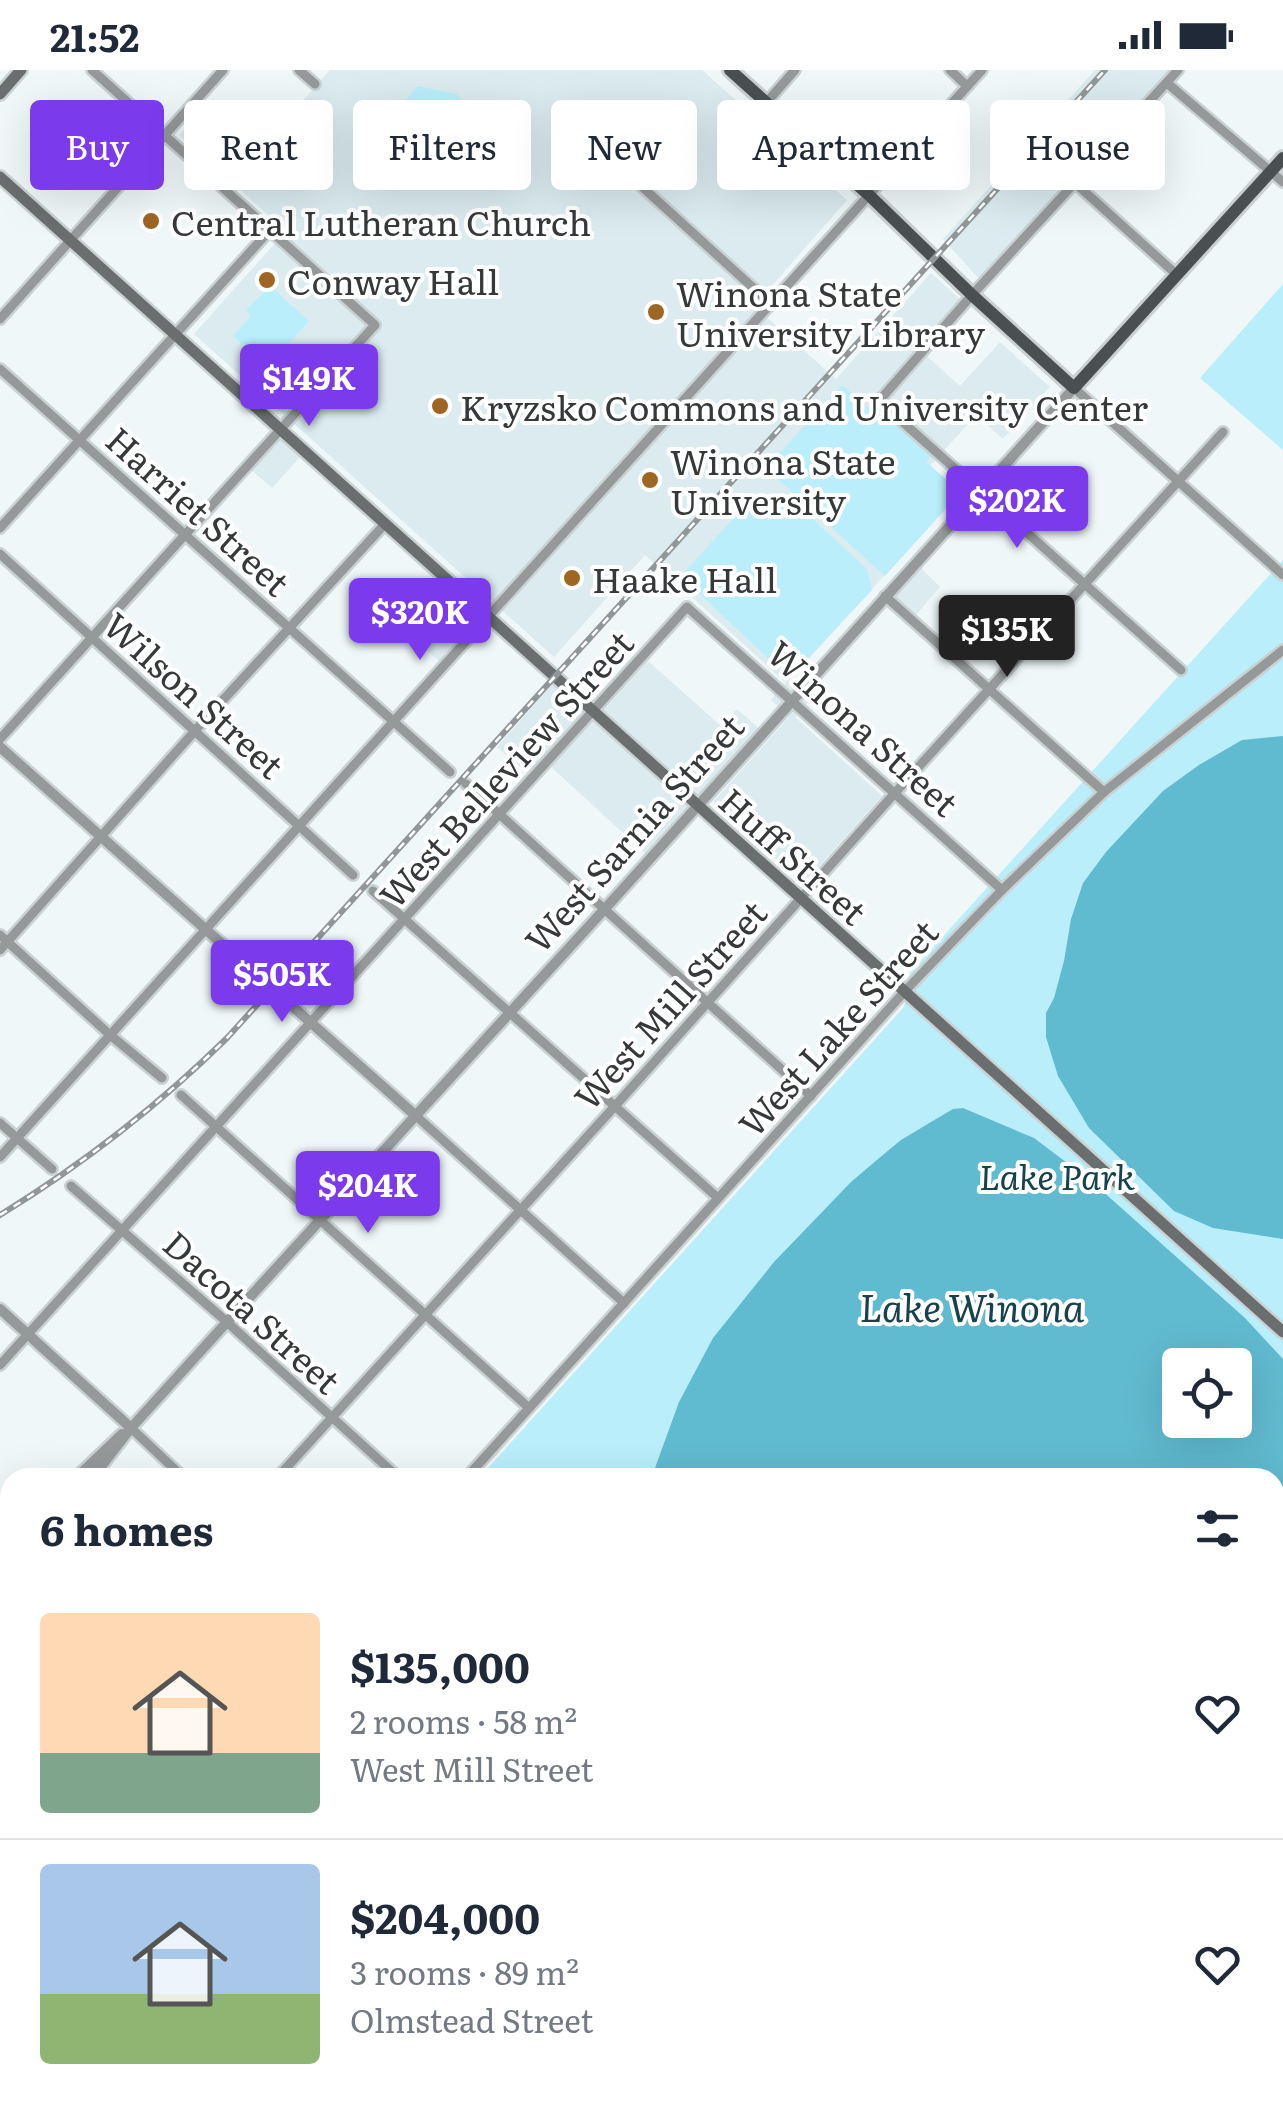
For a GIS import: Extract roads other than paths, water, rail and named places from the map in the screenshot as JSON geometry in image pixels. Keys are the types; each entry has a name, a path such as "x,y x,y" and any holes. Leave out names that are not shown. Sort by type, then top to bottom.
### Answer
{"main road":[{"path":"0,94 22,70"},
{"path":"730,70 763,100"},
{"name":"West Sarnia Street","path":"1074,388 1283,158"},
{"name":"Huff Street","path":"0,178 1283,1332"},
{"path":"863,190 1074,388"}],"street":[{"path":"92,70 125,100"},
{"path":"0,739 375,324 164,135 223,70"},
{"path":"299,70 315,84"},
{"path":"769,100 795,70"},
{"path":"950,70 968,86"},
{"path":"0,1157 982,70"},
{"path":"1151,100 1178,70"},
{"path":"1167,83 1283,182"},
{"path":"0,319 114,190"},
{"path":"646,190 771,304"},
{"path":"1069,190 878,401 1181,670"},
{"path":"1083,190 1176,274"},
{"path":"0,528 270,230"},
{"name":"Harriet Street","path":"0,369 450,772"},
{"path":"1074,388 1283,576"},
{"name":"West Sarnia Street","path":"100,1468 226,1322 1074,388"},
{"name":"West Mill Street","path":"285,1468 1223,432"},
{"path":"162,1078 3,942 384,525"},
{"name":"Wilson Street","path":"0,554 354,874"},
{"path":"885,596 1104,792"},
{"name":"Winona Street","path":"687,607 1002,890"},
{"name":"West Belleview Street","path":"0,1365 687,607"},
{"name":"West Lake Street","path":"475,1468 905,991 1002,890 1104,792 1283,650"},
{"path":"0,747 624,1302"},
{"path":"466,784 811,1096"},
{"path":"373,891 718,1198"},
{"path":"181,1095 528,1407"},
{"path":"0,1123 52,1169"},
{"name":"Dacota Street","path":"71,1186 388,1468"},
{"path":"0,1309 174,1468"},
{"name":"West Sarnia Street","path":"86,1468 132,1428"}],"water":[{"path":"1283,736 1283,1239 1213,1228 1174,1211 1089,1128 1058,1076 1046,1037 1046,1013 1054,998 1083,883 1106,852 1163,791 1199,765 1242,740"},
{"name":"Lake Winona","path":"963,1108 1034,1138 1091,1181 1245,1318 1283,1359 1283,1468 655,1468 679,1402 713,1338 774,1262 851,1182 901,1140 953,1109"}],"railway":[{"path":"0,1215 119,1133 227,1038 1105,70"}],"place":[{"name":"Central Lutheran Church","path":"151,221"},
{"name":"Conway Hall","path":"267,280"},
{"name":"Winona State University Library","path":"656,312"},
{"name":"Kryzsko Commons and University Center","path":"440,406"},
{"name":"Winona State University","path":"650,480"},
{"name":"Haake Hall","path":"572,578"}],"park label":[{"name":"Lake Park","path":"1057,1175"}]}
